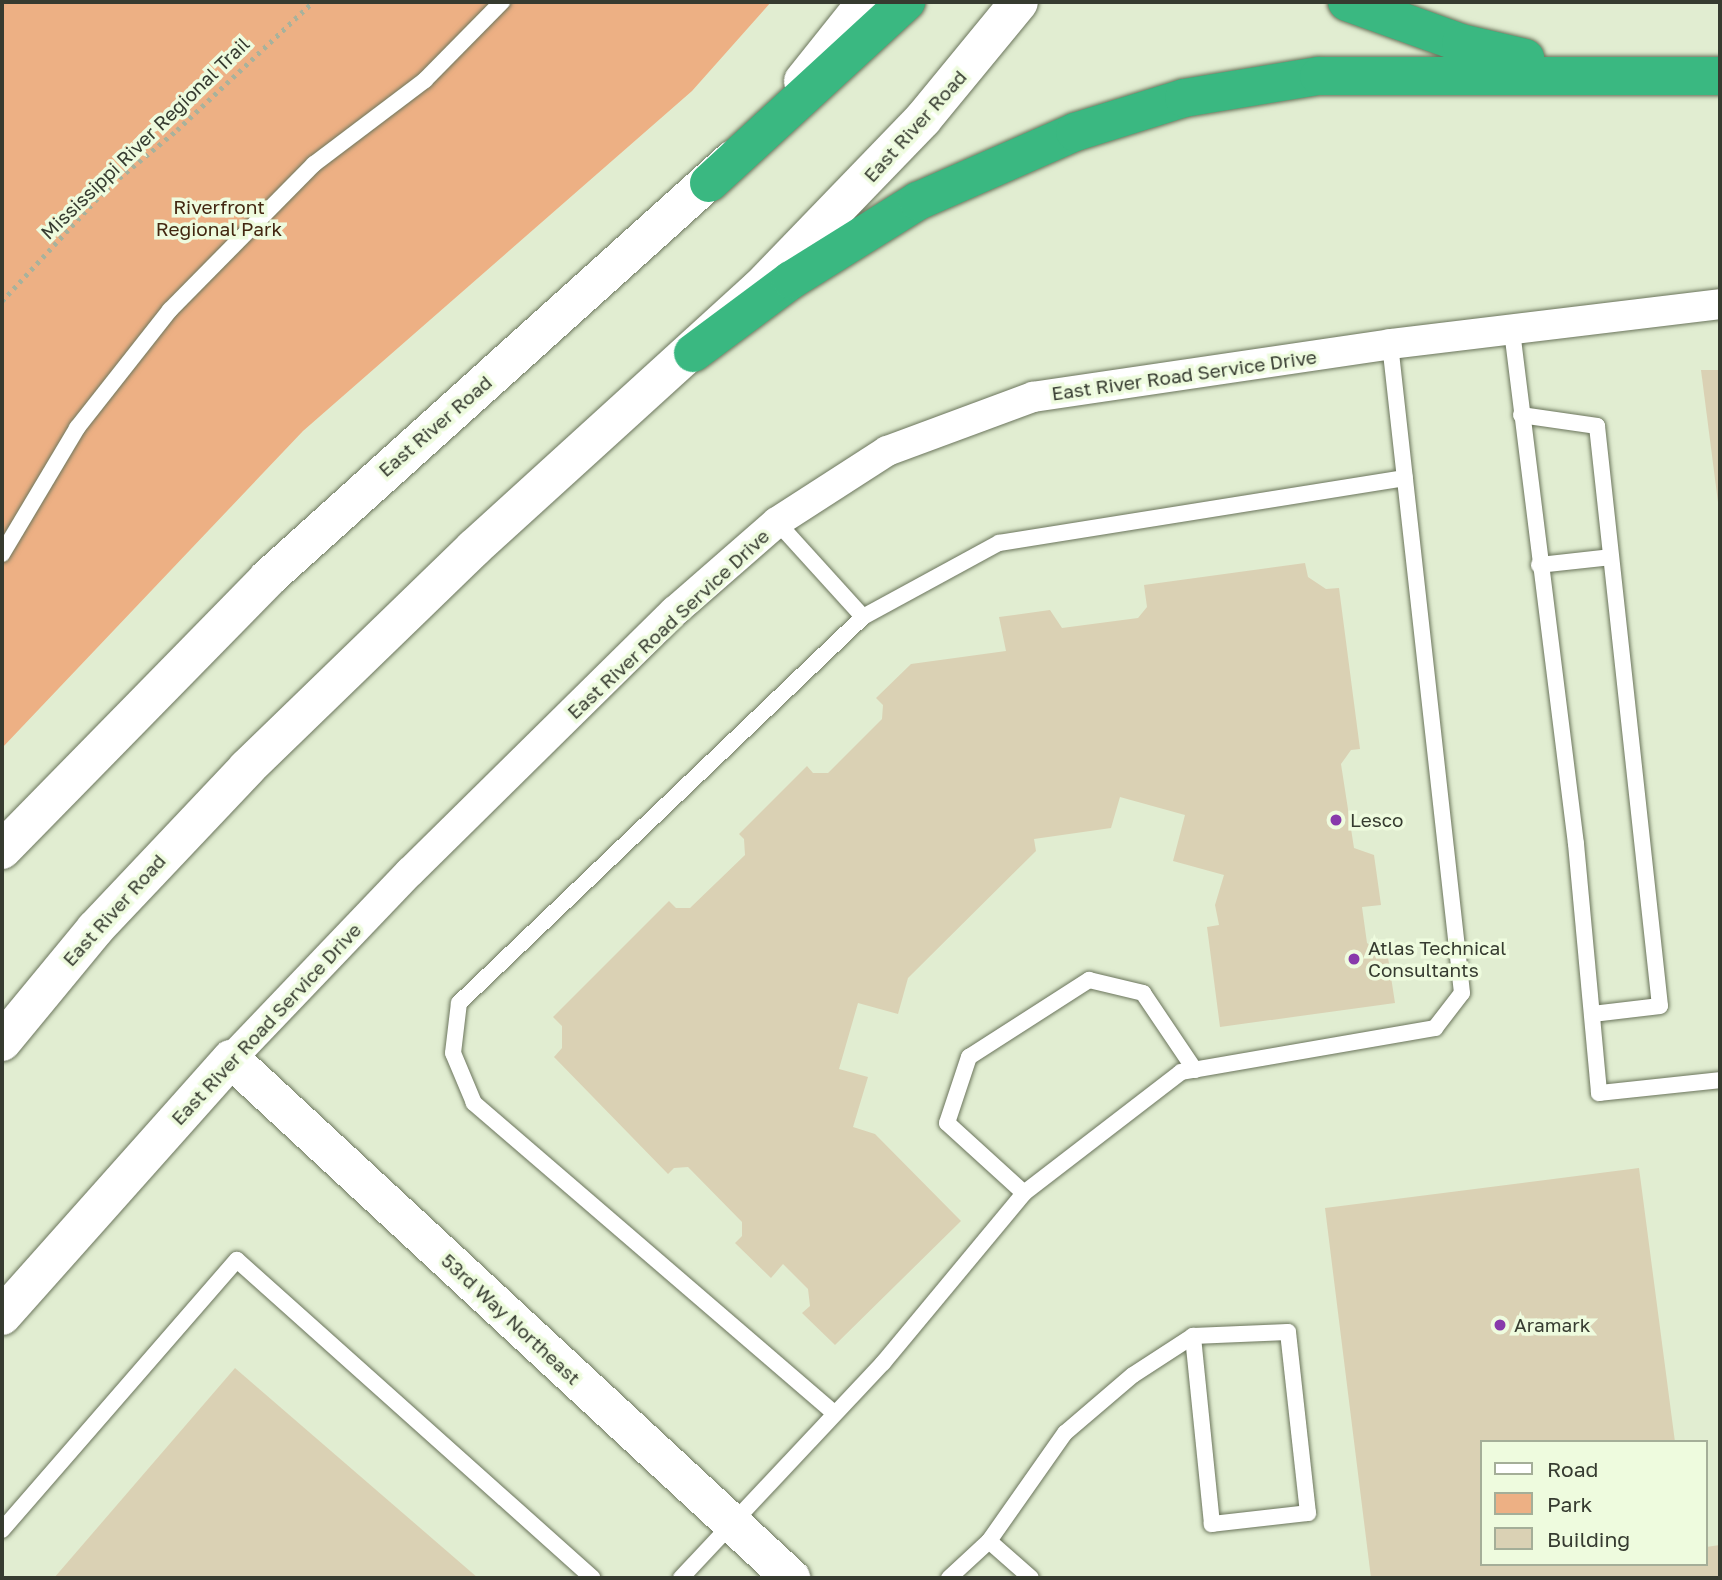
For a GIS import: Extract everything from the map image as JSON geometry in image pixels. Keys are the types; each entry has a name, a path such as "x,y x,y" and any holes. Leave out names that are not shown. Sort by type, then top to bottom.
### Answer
{"highway":[{"path":"709,183 906,2"},
{"path":"1347,2 1496,53 1703,76"},
{"path":"693,353 790,280 918,201 1075,132 1184,99 1319,76 1703,76"}],"street":[{"name":"East River Road","path":"2,850 268,578 709,183 790,97 866,2"},
{"name":"East River Road","path":"2,1042 94,929 257,759 474,548 693,353 803,244 923,119 1019,2"},
{"name":"East River Road Service Drive","path":"5,1306 231,1059 675,611 778,522 887,451 1033,397 1390,344 1720,304"},
{"name":"53rd Way Northeast","path":"231,1059 791,1578"}],"lane":[{"path":"2,554 77,428 170,310 314,164 425,80 502,2"},
{"path":"1512,331 1539,565 1577,844 1599,1093 1720,1080"},
{"path":"681,1578 833,1412 883,1363 1024,1194 1181,1072 1435,1028 1462,993 1390,344"},
{"path":"1521,415 1597,426 1660,1006 1592,1014"},
{"path":"833,1412 474,1103 453,1053 459,1003 863,617 999,543 1405,478"},
{"path":"778,522 863,617"},
{"path":"1539,565 1611,557"},
{"path":"1024,1194 947,1123 969,1057 1089,979 1143,993 1195,1070"},
{"path":"2,1530 237,1260 593,1578"},
{"path":"949,1578 989,1541 1065,1433 1133,1375 1193,1336 1288,1332 1308,1513 1213,1524 1193,1336"},
{"path":"989,1541 1031,1578"}],"path":[{"name":"Mississippi River Regional Trail","path":"2,301 106,190 177,130 313,2"}],"green space":[{"name":"Riverfront Regional Park","path":"2,2 771,2 692,91 303,431 2,748"}],"building":[{"path":"1701,370 1720,370 1720,510 1719,510"},
{"path":"1305,563 1308,577 1326,589 1339,588 1360,749 1351,750 1341,764 1354,848 1374,855 1381,905 1362,907 1367,943 1379,952 1387,951 1395,1003 1220,1027 1207,927 1219,925 1215,905 1224,875 1173,861 1185,815 1120,797 1111,828 1034,839 1036,851 908,978 898,1014 858,1003 839,1069 868,1077 853,1127 875,1134 961,1221 835,1345 802,1313 810,1306 808,1289 783,1264 771,1278 735,1243 742,1236 742,1222 688,1167 674,1168 668,1174 554,1057 562,1048 562,1026 553,1017 669,901 676,908 690,908 745,855 744,839 739,834 807,766 813,773 828,773 882,719 883,705 876,698 911,664 1006,651 999,617 1050,610 1062,628 1138,618 1147,607 1144,585"},
{"name":"Aramark","path":"1639,1168 1675,1440 1480,1440 1480,1566 1708,1566 1708,1547 1720,1545 1720,1578 1371,1578 1325,1208"},
{"path":"235,1368 478,1578 54,1578"}],"place":[{"name":"Lesco","path":"1336,820"},
{"name":"Atlas Technical Consultants","path":"1354,959"},
{"name":"Aramark","path":"1500,1325"}]}
